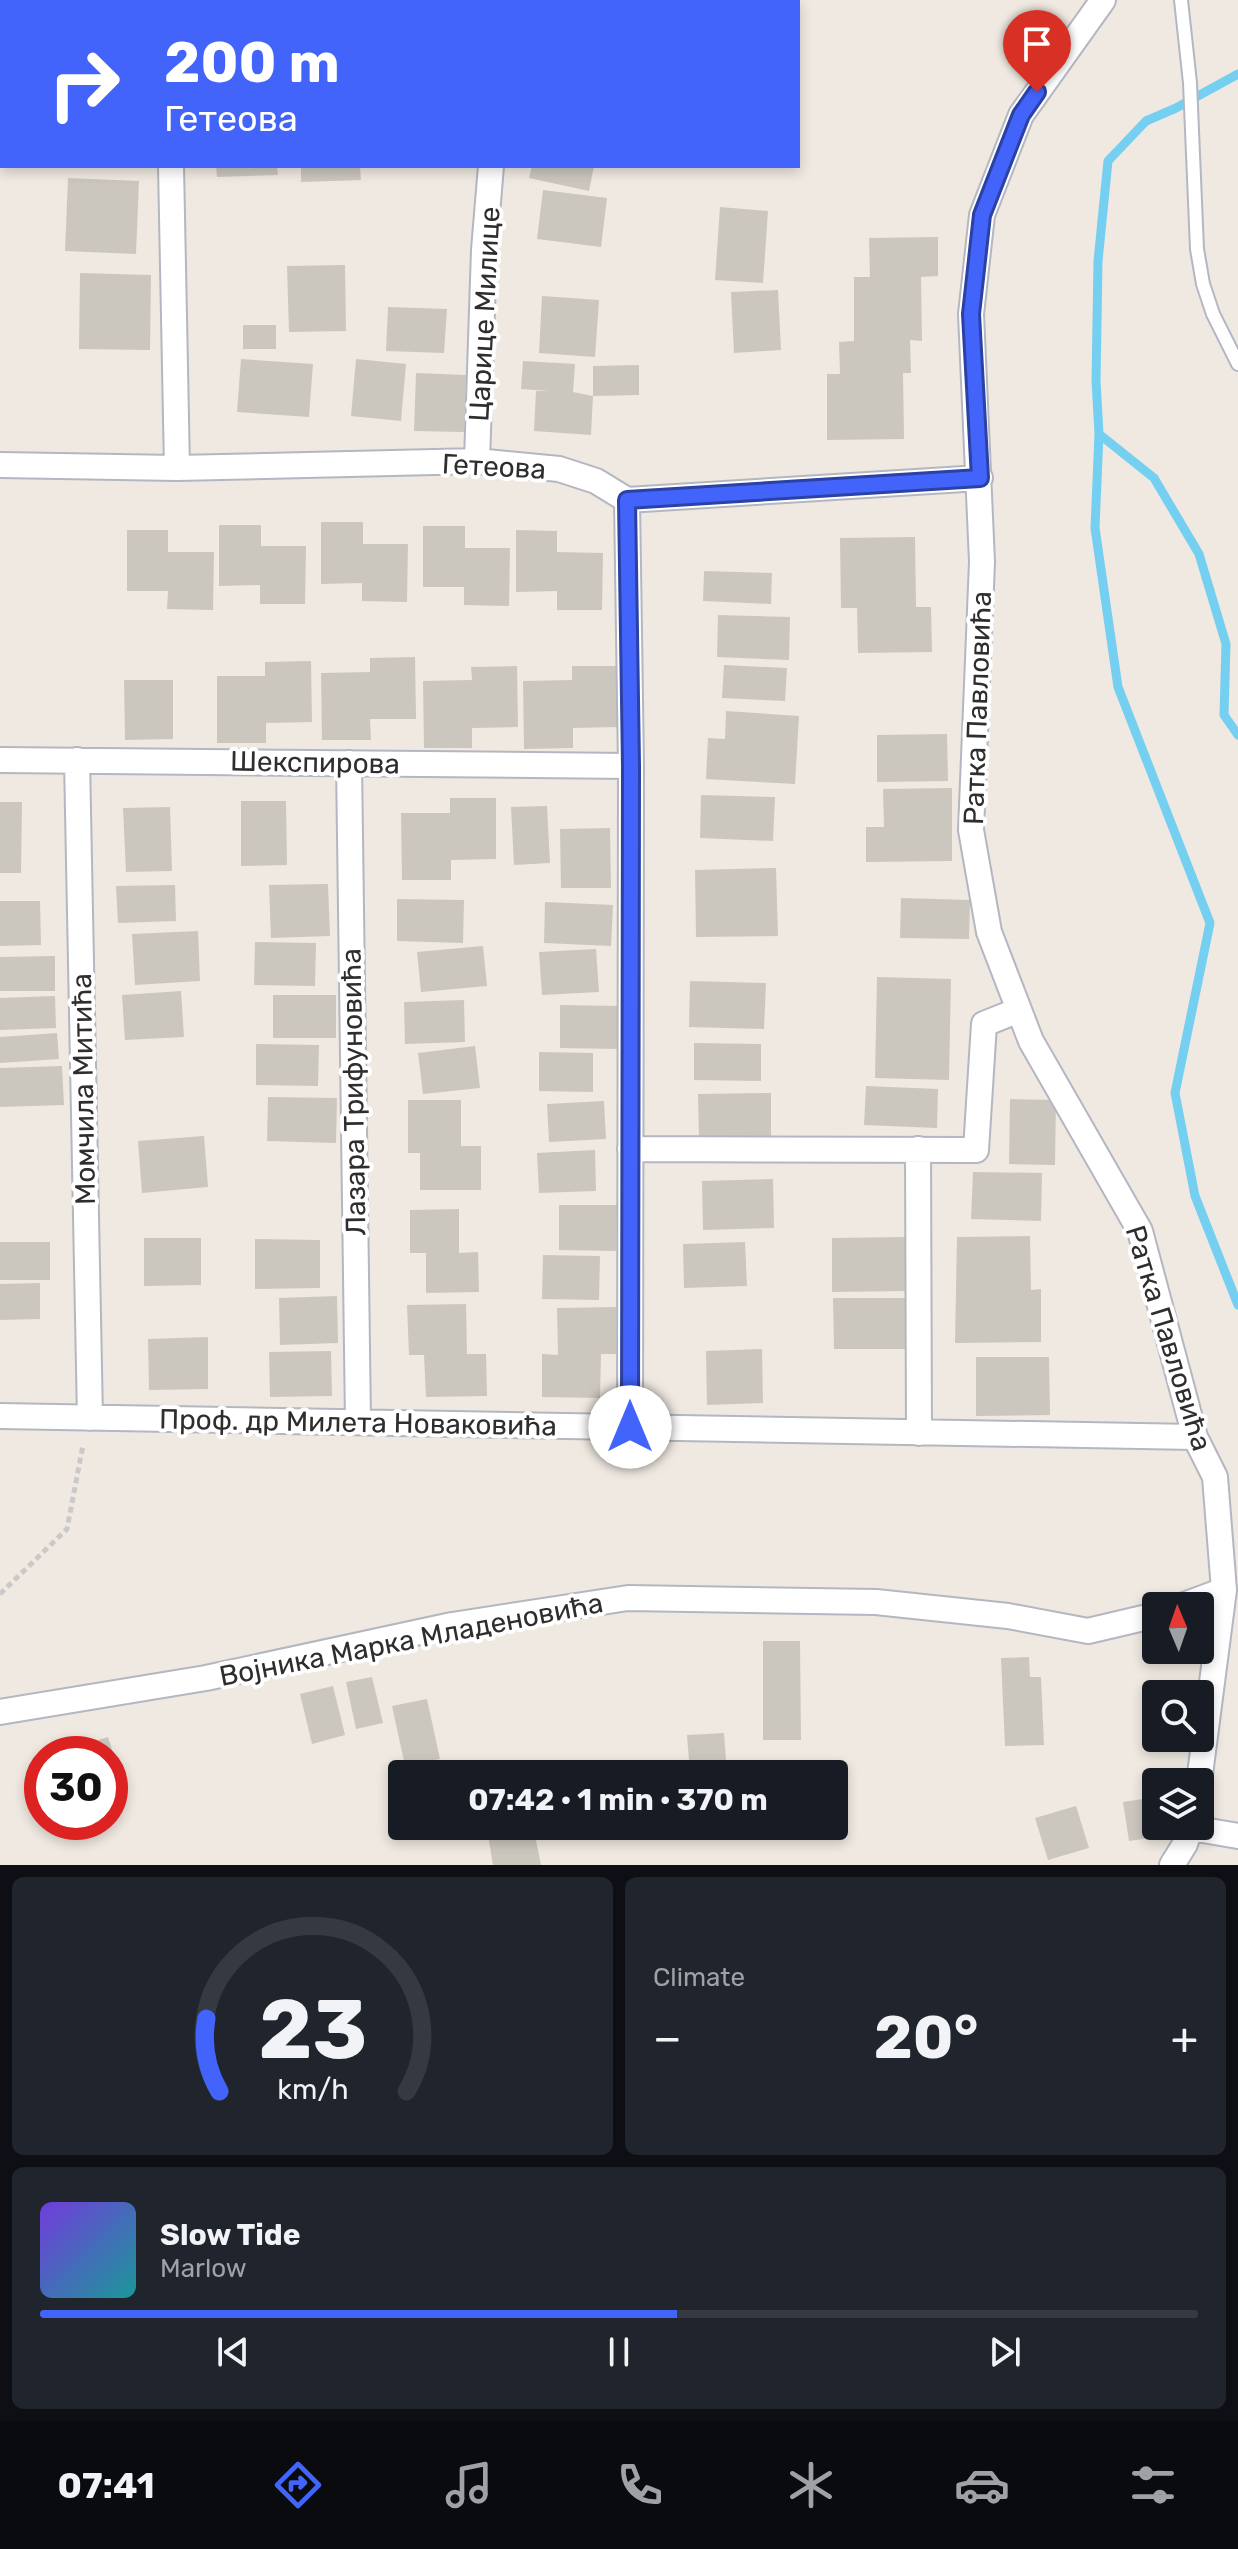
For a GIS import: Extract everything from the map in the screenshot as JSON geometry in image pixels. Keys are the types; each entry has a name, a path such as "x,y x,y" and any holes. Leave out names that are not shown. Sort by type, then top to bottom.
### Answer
{"street":[{"name":"Ратка Павловића","path":"1103,0 1021,115 982,215 971,314 982,562 971,830 989,932 1031,1041 1140,1231 1195,1437 1215,1477 1224,1590 1201,1768"},
{"path":"171,168 177,468"},
{"name":"Царице Милице","path":"477,461 484,250 491,168"},
{"name":"Гетеова","path":"0,465 177,468 477,461 559,469 596,481 627,500"},
{"path":"630,1427 631,766 627,500 980,478"},
{"name":"Шекспирова","path":"0,760 631,766"},
{"name":"Момчила Митића","path":"77,760 90,1418"},
{"name":"Лазара Трифуновића","path":"349,763 358,1421"},
{"path":"630,1149 976,1150 984,1024 1019,1010"},
{"path":"918,1149 919,1433"},
{"name":"Проф. др Милета Новаковића","path":"0,1416 1195,1437"},
{"path":"1214,1594 1224,1590"},
{"name":"Војника Марка Младеновића","path":"0,1712 206,1678 452,1625 628,1598 876,1602 1008,1616 1088,1631 1142,1618"},
{"path":"1214,1831 1238,1836"},
{"path":"1172,1865 1186,1840"}],"lane":[{"path":"1181,0 1190,83 1197,249 1203,284 1213,314 1238,364"}],"path":[{"path":"0,1594 67,1529 73,1487 90,1418"}],"building":[{"path":"216,168 277,168 278,175 217,177"},
{"path":"301,168 360,168 361,180 301,182"},
{"path":"532,168 594,168 589,191 529,178"},
{"path":"68,178 139,181 136,254 65,251"},
{"path":"543,190 607,198 601,247 537,239"},
{"path":"720,207 768,211 763,283 715,280"},
{"path":"938,237 938,276 921,277 922,341 910,340 911,373 903,373 904,439 827,440 827,374 840,374 839,342 854,341 854,277 870,277 869,238"},
{"path":"345,265 346,331 289,332 287,266"},
{"path":"80,273 151,275 150,350 79,349"},
{"path":"778,290 781,350 734,353 731,292"},
{"path":"542,296 599,300 595,357 539,353"},
{"path":"388,307 447,309 444,353 386,351"},
{"path":"243,325 276,325 276,349 243,349"},
{"path":"241,359 313,364 309,417 237,412"},
{"path":"356,359 406,364 401,421 351,416"},
{"path":"523,361 575,364 573,392 593,396 591,435 534,431 536,391 549,391 521,389"},
{"path":"639,365 639,395 593,396 593,366"},
{"path":"416,373 466,375 464,432 414,431"},
{"path":"321,522 363,522 363,544 408,544 407,602 362,601 362,583 321,584"},
{"path":"219,525 261,525 261,546 306,546 305,604 260,604 260,585 219,586"},
{"path":"423,526 465,526 465,548 510,548 509,606 464,605 464,587 423,587"},
{"path":"127,530 168,530 168,552 214,552 213,610 167,609 168,591 127,591"},
{"path":"516,530 557,531 557,552 603,553 602,610 557,610 557,591 516,592"},
{"path":"915,537 916,607 931,607 932,652 858,653 857,608 841,608 840,538"},
{"path":"704,571 772,573 771,604 703,601"},
{"path":"718,615 790,617 789,660 717,657"},
{"path":"415,657 416,719 370,719 371,740 322,740 321,673 370,672 370,658"},
{"path":"311,661 312,722 266,723 266,743 217,743 217,676 265,676 265,662"},
{"path":"724,665 787,668 785,701 722,698"},
{"path":"517,666 518,727 472,728 472,748 424,748 423,681 472,680 471,667"},
{"path":"572,666 618,666 618,727 573,728 573,748 524,749 523,681 572,680"},
{"path":"124,680 173,680 173,739 125,740"},
{"path":"726,711 799,716 795,784 706,779 708,738 725,739"},
{"path":"947,734 948,781 877,782 877,735"},
{"path":"952,788 952,861 866,862 866,827 884,827 883,789"},
{"path":"701,795 775,797 773,841 700,838"},
{"path":"450,798 496,798 496,859 451,860 451,880 402,880 401,813 450,813"},
{"path":"241,801 286,801 287,865 241,866"},
{"path":"0,802 22,802 21,873 0,873"},
{"path":"547,806 550,863 514,865 511,807"},
{"path":"170,807 172,871 126,872 123,808"},
{"path":"610,828 611,888 561,888 560,829"},
{"path":"776,868 778,936 696,937 695,870"},
{"path":"328,884 330,936 271,938 269,885"},
{"path":"175,885 176,921 118,923 116,886"},
{"path":"901,898 970,900 969,939 900,938"},
{"path":"397,899 464,900 463,943 397,941"},
{"path":"0,901 40,901 41,945 0,946"},
{"path":"545,902 613,905 611,946 544,943"},
{"path":"198,931 200,981 135,985 132,934"},
{"path":"255,942 316,943 315,986 254,985"},
{"path":"483,946 487,986 421,992 417,952"},
{"path":"596,949 599,992 542,995 539,952"},
{"path":"55,956 55,991 0,991 0,957"},
{"path":"877,977 951,979 949,1080 875,1078"},
{"path":"690,981 766,983 764,1029 689,1027"},
{"path":"181,991 184,1037 125,1040 122,995"},
{"path":"273,995 336,995 336,1038 273,1038"},
{"path":"55,996 56,1028 0,1030 0,998"},
{"path":"464,1000 465,1042 405,1044 404,1002"},
{"path":"560,1005 620,1006 620,1049 560,1048"},
{"path":"57,1033 59,1059 0,1063 0,1037"},
{"path":"694,1043 761,1044 761,1081 694,1080"},
{"path":"256,1044 319,1045 318,1086 256,1085"},
{"path":"475,1046 480,1088 423,1094 418,1053"},
{"path":"539,1052 593,1053 593,1092 539,1091"},
{"path":"62,1066 64,1105 0,1107 0,1068"},
{"path":"866,1086 938,1089 937,1128 864,1125"},
{"path":"771,1093 771,1139 699,1139 698,1094"},
{"path":"268,1097 337,1098 336,1143 267,1141"},
{"path":"1010,1099 1056,1100 1055,1165 1009,1164"},
{"path":"408,1100 461,1100 461,1146 481,1146 481,1190 420,1190 420,1153 408,1153"},
{"path":"604,1101 606,1139 549,1142 547,1104"},
{"path":"204,1136 208,1187 142,1193 138,1141"},
{"path":"595,1150 596,1191 539,1193 537,1153"},
{"path":"973,1172 1042,1173 1041,1221 971,1219"},
{"path":"773,1179 774,1228 703,1230 702,1181"},
{"path":"559,1205 617,1205 616,1251 559,1250"},
{"path":"459,1209 459,1253 478,1252 479,1292 426,1293 426,1253 410,1253 410,1210"},
{"path":"1030,1236 1031,1290 1041,1289 1041,1342 955,1343 957,1237"},
{"path":"905,1237 906,1291 832,1292 832,1238"},
{"path":"144,1238 201,1238 201,1285 144,1286"},
{"path":"255,1239 320,1240 320,1288 255,1289"},
{"path":"0,1242 50,1242 50,1280 0,1280"},
{"path":"745,1242 747,1286 684,1288 683,1244"},
{"path":"543,1255 600,1256 599,1300 542,1299"},
{"path":"40,1283 40,1319 0,1320 0,1284"},
{"path":"337,1296 338,1343 280,1345 279,1298"},
{"path":"833,1298 906,1298 906,1349 834,1349"},
{"path":"466,1304 467,1354 486,1354 487,1396 426,1397 424,1355 409,1355 407,1305"},
{"path":"616,1307 616,1354 601,1354 600,1398 542,1397 542,1354 558,1355 557,1308"},
{"path":"208,1337 208,1389 149,1390 148,1339"},
{"path":"762,1349 763,1403 707,1405 706,1351"},
{"path":"331,1351 332,1396 270,1397 269,1352"},
{"path":"976,1357 1049,1357 1050,1415 976,1416"},
{"path":"763,1641 800,1641 801,1740 763,1740"},
{"path":"1029,1657 1030,1677 1041,1677 1044,1745 1005,1746 1001,1658"},
{"path":"372,1677 383,1723 356,1729 346,1682"},
{"path":"333,1686 345,1735 312,1744 300,1694"},
{"path":"427,1699 440,1759 404,1760 392,1706"},
{"path":"724,1733 726,1760 689,1760 687,1735"},
{"path":"1142,1799 1142,1839 1129,1841 1123,1802"},
{"path":"1076,1806 1089,1848 1048,1860 1035,1818"},
{"path":"489,1840 536,1840 541,1865 493,1865"}],"waterway":[{"path":"1238,74 1146,121 1108,161 1098,261 1096,381 1099,434 1154,478 1199,554 1226,644 1224,715 1238,735"},
{"path":"1099,434 1095,528 1118,687 1210,923 1175,1093 1195,1196 1238,1305"}],"route":[{"path":"630,1427 631,766 627,500 980,478 971,314 982,215 1021,115 1037,92"}]}
